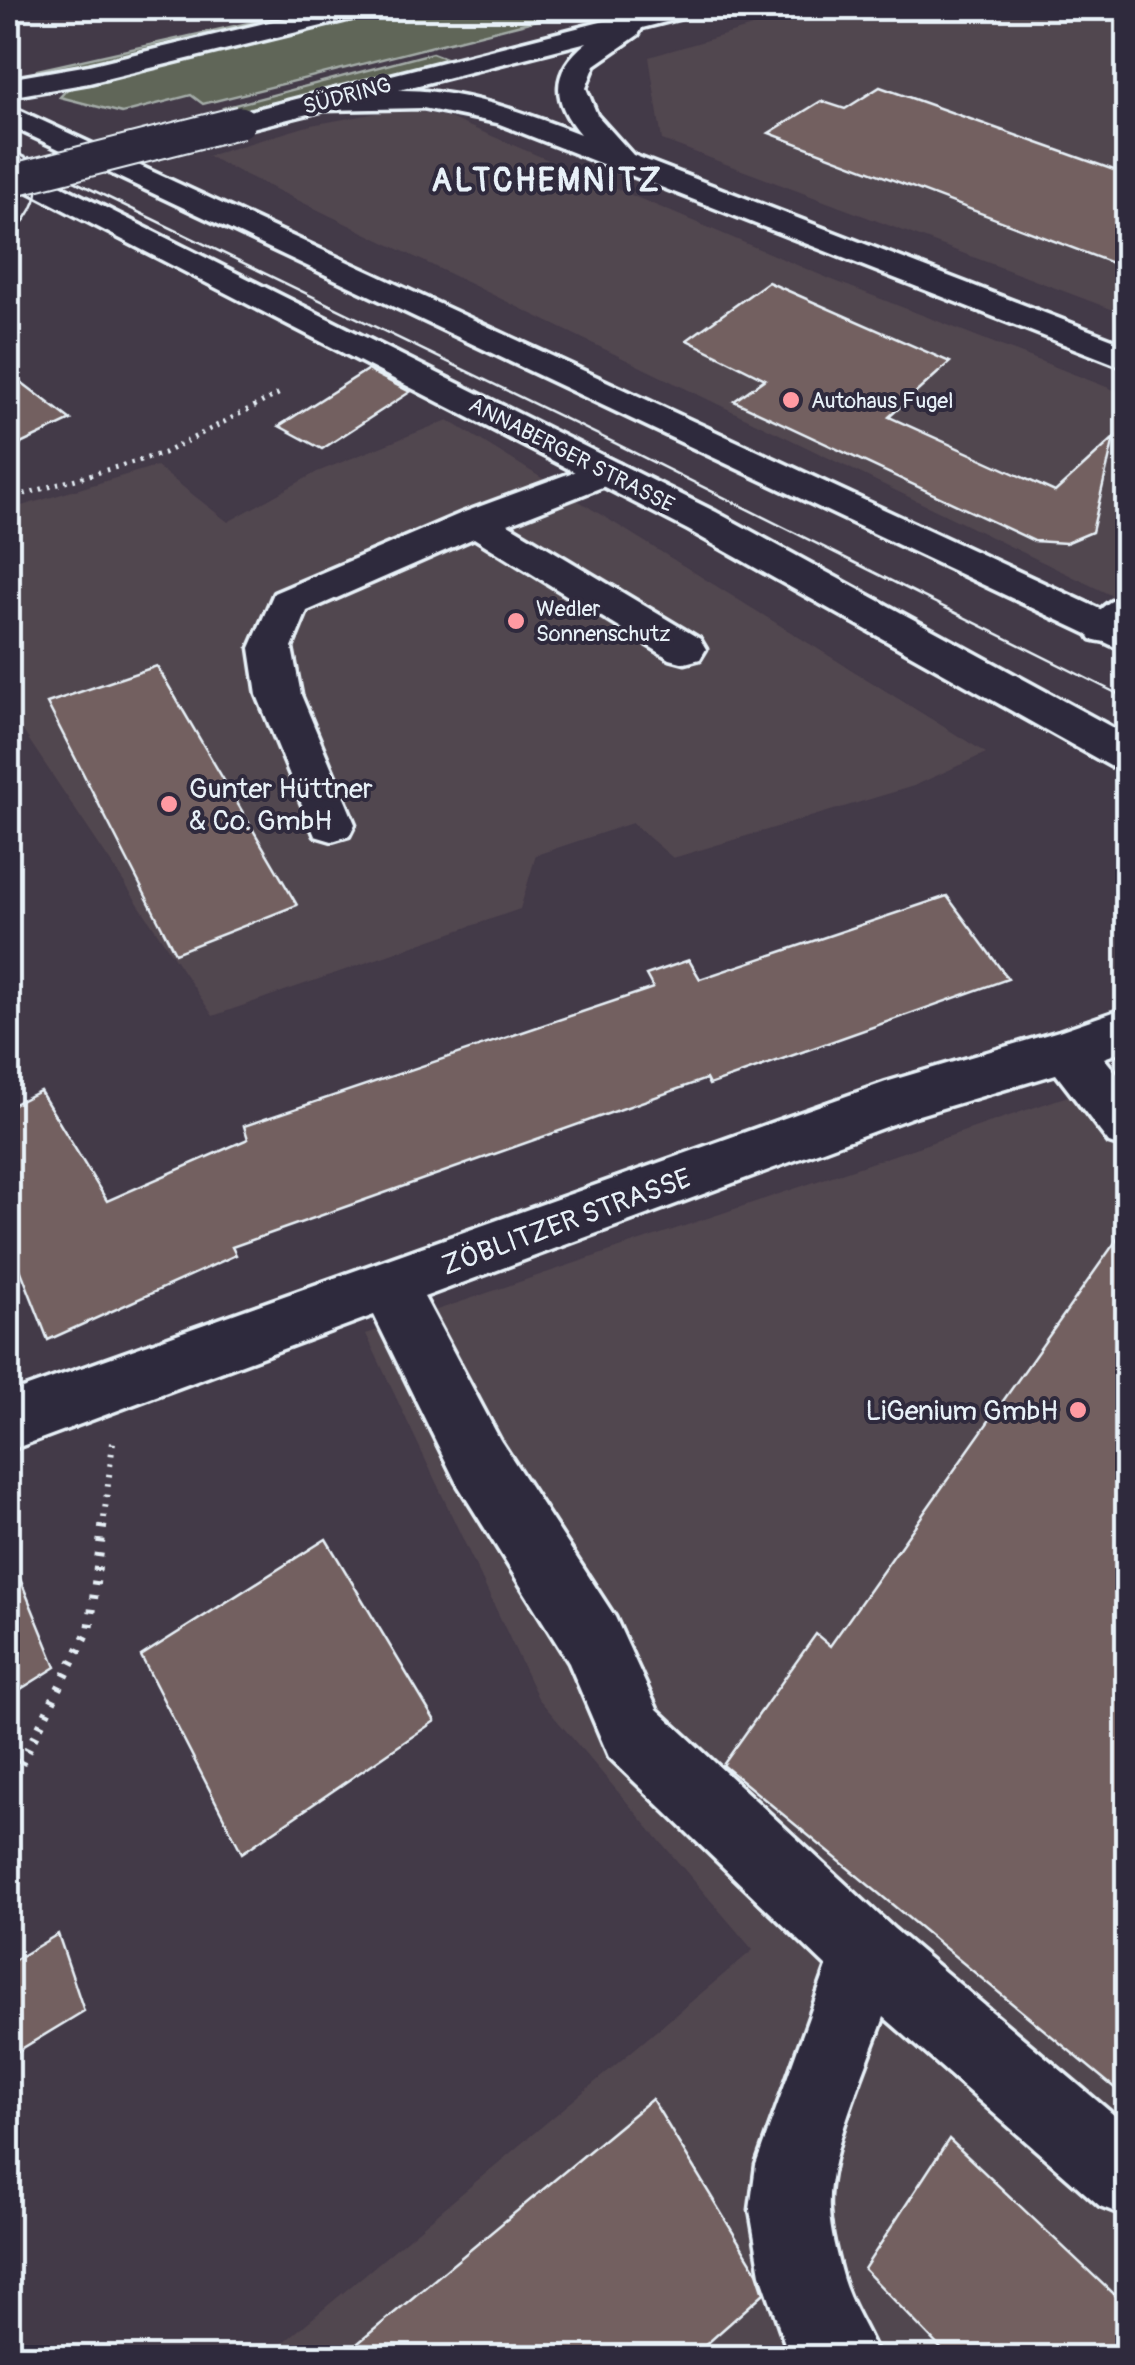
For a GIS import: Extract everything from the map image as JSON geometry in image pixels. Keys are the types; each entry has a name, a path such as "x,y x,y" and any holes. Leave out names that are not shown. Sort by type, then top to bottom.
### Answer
{"main road":[{"path":"8,88 89,74 361,8"},
{"name":"SÜDRING","path":"8,181 687,8"},
{"path":"504,116 474,91 468,82 469,64 484,48 573,10"},
{"name":"SÜDRING","path":"8,154 573,10"},
{"path":"625,162 583,121 571,84 583,58 654,16"},
{"path":"55,136 56,103 70,86 89,74"},
{"path":"326,101 423,99 504,116 1128,358"},
{"path":"8,114 1120,625"},
{"name":"ANNABERGER STRASSE","path":"8,170 702,521 1128,756"},
{"path":"332,824 278,695 271,648 289,603 476,522 606,472"},
{"path":"476,522 685,649"},
{"name":"ZÖBLITZER STRASSE","path":"8,1422 904,1097 1067,1050 1128,1027"},
{"path":"1067,1050 1128,1127"},
{"path":"389,1286 478,1461 592,1640 634,1734 868,1955 1128,2178"},
{"path":"838,2358 824,2342 801,2274 789,2210 796,2165 868,1955"}],"path":[{"path":"8,500 164,453 282,392"},
{"path":"8,1789 90,1628 121,1382"}],"shaded area":[{"path":"817,8 1127,8 1127,315 662,140 649,57"},
{"path":"416,111 447,117 830,279 1127,395 1127,603 207,156 311,125 383,112"},
{"path":"448,420 986,753 914,786 673,858 632,823 536,855 520,909 213,1016 23,731 8,735 8,510 156,466 228,522 317,472"},
{"path":"1127,1076 1127,2357 265,2358 753,1950 538,1698 366,1334"}],"green space":[{"path":"316,8 339,8 31,79 37,70"},
{"path":"361,8 585,8 203,104 191,95 122,113 60,97 70,86"},
{"path":"432,53 448,59 237,115 226,114 223,108"}],"building":[{"path":"880,87 1128,175 1128,269 769,133 821,101 845,109"},
{"path":"768,282 950,362 889,417 1055,492 1114,438 1092,532 1066,543 1034,541 734,401 765,379 687,340"},
{"path":"367,370 410,392 322,449 279,426"},
{"path":"8,372 71,420 8,450"},
{"name":"Gunter Hüttner & Co. GmbH","path":"157,666 297,905 175,953 47,703"},
{"path":"947,896 1008,979 709,1085 706,1079 232,1247 236,1255 48,1340 8,1238 8,1107 40,1091 107,1201 248,1139 244,1126 653,988 646,975 689,960 700,979"},
{"path":"1128,1224 1128,2099 723,1765 816,1634 830,1646"},
{"path":"326,1539 435,1721 242,1853 141,1656"},
{"path":"8,1553 56,1667 8,1697"},
{"path":"58,1934 84,2011 8,2057 8,1964"},
{"path":"652,2099 757,2272 764,2293 691,2358 340,2358"},
{"path":"949,2139 1128,2308 1128,2358 950,2358 864,2269"}],"tram line":[{"path":"8,149 30,160"},
{"path":"8,156 18,177 8,210"},
{"path":"8,238 35,201 37,180 30,160"},
{"path":"30,160 613,442 1128,699"}],"place":[{"name":"Autohaus Fugel","path":"791,400"},
{"name":"Wedler Sonnenschutz","path":"516,621"},
{"name":"Gunter Hüttner & Co. GmbH","path":"169,804"},
{"name":"LiGenium GmbH","path":"1078,1410"}],"district":[{"name":"ALTCHEMNITZ","path":"547,180"}]}
